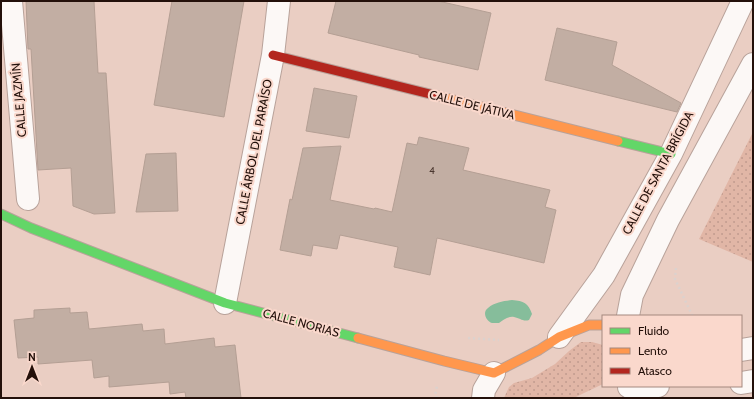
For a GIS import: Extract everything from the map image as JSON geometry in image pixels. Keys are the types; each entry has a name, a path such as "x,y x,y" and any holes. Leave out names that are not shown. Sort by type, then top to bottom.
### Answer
{"street":[{"name":"CALLE JAZMÍN","path":"10,1 28,199"},
{"name":"CALLE ÁRBOL DEL PARAÍSO","path":"225,303 273,55 279,1"},
{"name":"CALLE DE SANTA BRÍGIDA","path":"559,337 604,275 671,154 743,1"},
{"name":"CALLE DE JÁTIVA","path":"273,55 671,154"},
{"path":"628,315 632,295 668,220 753,64"},
{"name":"CALLE NORIAS","path":"1,214 31,228 225,303 494,373"},
{"path":"483,398 484,390 494,373 539,350 559,337 589,325 602,325"},
{"path":"742,350 753,348"},
{"path":"742,383 753,381"},
{"path":"625,390 650,387"}],"path":[{"path":"676,265 675,279 692,315"},
{"path":"467,338 506,340"},
{"path":"435,394 437,398"}],"shaded area":[{"path":"753,132 753,262 699,239"},
{"path":"512,300 523,302 529,307 532,314 529,320 510,317 499,323 492,323 488,320 485,312 488,308 503,301"},
{"path":"581,342 592,342 602,345 602,384 574,398 504,398 509,387 514,383 532,378 555,364"}],"building":[{"path":"26,1 94,1 98,73 106,73 115,213 94,214 73,206 71,168 38,170 31,49 28,49"},
{"path":"172,1 244,1 224,117 154,105"},
{"path":"336,1 438,1 491,13 478,70 419,57 419,55 328,33"},
{"path":"557,28 617,42 612,65 681,103 677,112 545,80"},
{"path":"314,88 357,96 349,138 306,131"},
{"path":"419,137 469,148 463,170 550,190 545,207 556,210 544,263 437,238 430,275 394,267 398,247 340,235 337,249 313,245 311,256 280,250 290,199 292,200 303,148 341,146 330,200 392,212 407,143 417,145"},
{"path":"176,153 178,211 136,212 146,154"},
{"path":"70,308 70,313 87,312 89,329 142,324 143,331 164,329 165,344 214,338 215,347 235,345 241,398 186,398 185,392 170,394 169,382 109,387 109,376 94,378 92,360 38,364 38,357 18,358 14,320 34,318 34,310"}],"traffic: fast":[{"path":"618,141 671,154"},
{"path":"1,214 31,228 225,303 358,338"}],"traffic: slow":[{"path":"438,96 618,141"},
{"path":"358,338 494,373 539,350 559,337 589,325 602,325"}],"traffic: jam":[{"path":"273,55 438,96"}]}
